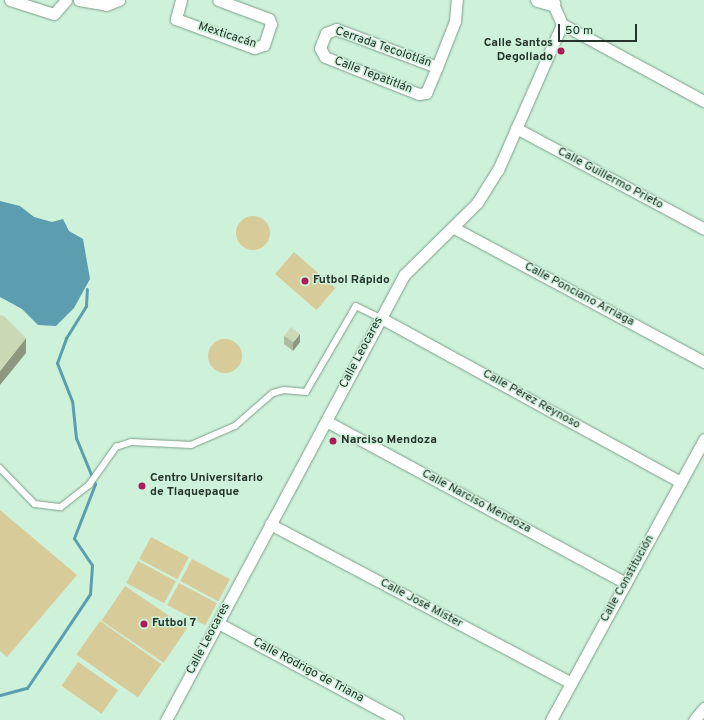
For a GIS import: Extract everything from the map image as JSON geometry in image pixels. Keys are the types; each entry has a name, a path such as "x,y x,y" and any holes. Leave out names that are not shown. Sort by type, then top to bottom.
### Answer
{"street":[{"path":"10,0 54,14 66,0"},
{"path":"79,0 106,5 119,0"},
{"name":"Mexticacán","path":"181,0 176,19 254,48 264,45 271,24 269,20 218,0"},
{"name":"Cerrada Tecolotlán","path":"426,93 455,21 457,0"},
{"path":"538,0 553,2 562,24 704,101"},
{"name":"Calle Leocares","path":"166,720 404,275 454,228 488,188 562,24"},
{"name":"Cerrada Tecolotlán","path":"321,54 330,30 437,67"},
{"name":"Calle Tepatitlán","path":"321,54 419,94 426,93"},
{"name":"Calle Guillermo Prieto","path":"516,128 704,229"},
{"name":"Calle Ponciano Arriaga","path":"454,228 704,362"},
{"name":"Calle Pérez Reynoso","path":"381,318 681,482"},
{"name":"Calle Narciso Mendoza","path":"326,421 626,583"},
{"name":"Calle Constitución","path":"551,720 704,439"},
{"name":"Calle José Mister","path":"270,524 571,684"},
{"name":"Calle Rodrigo de Triana","path":"218,623 398,720"},
{"path":"694,720 704,708"}],"lane":[{"path":"0,468 36,504 48,507 61,507 89,485 116,447 131,442 191,445 235,426 273,393 284,390 306,392 356,306 381,318"}],"shaded area":[{"path":"250,216 256,216 265,221 269,227 269,239 265,245 256,250 250,250 241,245 236,236 236,230 241,221"},
{"name":"Futbol Rápido","path":"294,252 336,288 316,310 275,274"},
{"path":"222,339 228,339 237,344 241,350 241,362 237,368 228,373 222,373 213,368 208,359 208,353 213,344"},
{"path":"0,510 77,575 7,657 0,651"},
{"path":"151,537 189,557 177,579 139,559"},
{"path":"192,559 230,579 218,601 180,581"},
{"path":"138,561 176,581 164,603 126,583"},
{"path":"179,583 217,603 205,625 167,605"},
{"name":"Futbol 7","path":"125,586 187,628 164,663 102,621"},
{"name":"Futbol 7","path":"100,621 161,664 138,698 76,655"},
{"path":"78,662 118,690 102,714 61,686"}],"water":[{"path":"0,201 20,206 34,217 52,222 63,219 69,231 83,239 90,279 74,308 56,326 38,325 22,309 0,297"}],"building":[{"path":"0,315 4,316 26,338 0,371"},
{"path":"291,327 300,334 293,342 284,336"}],"waterway":[{"path":"0,695 27,688 90,594 92,565 74,538 95,484 76,438 72,401 57,363 66,338 86,306 87,289"}],"place":[{"name":"Calle Santos Degollado","path":"561,51"},
{"name":"Futbol Rápido","path":"305,281"},
{"name":"Narciso Mendoza","path":"333,441"},
{"name":"Centro Universitario de Tlaquepaque","path":"142,486"},
{"name":"Futbol 7","path":"144,624"}]}
